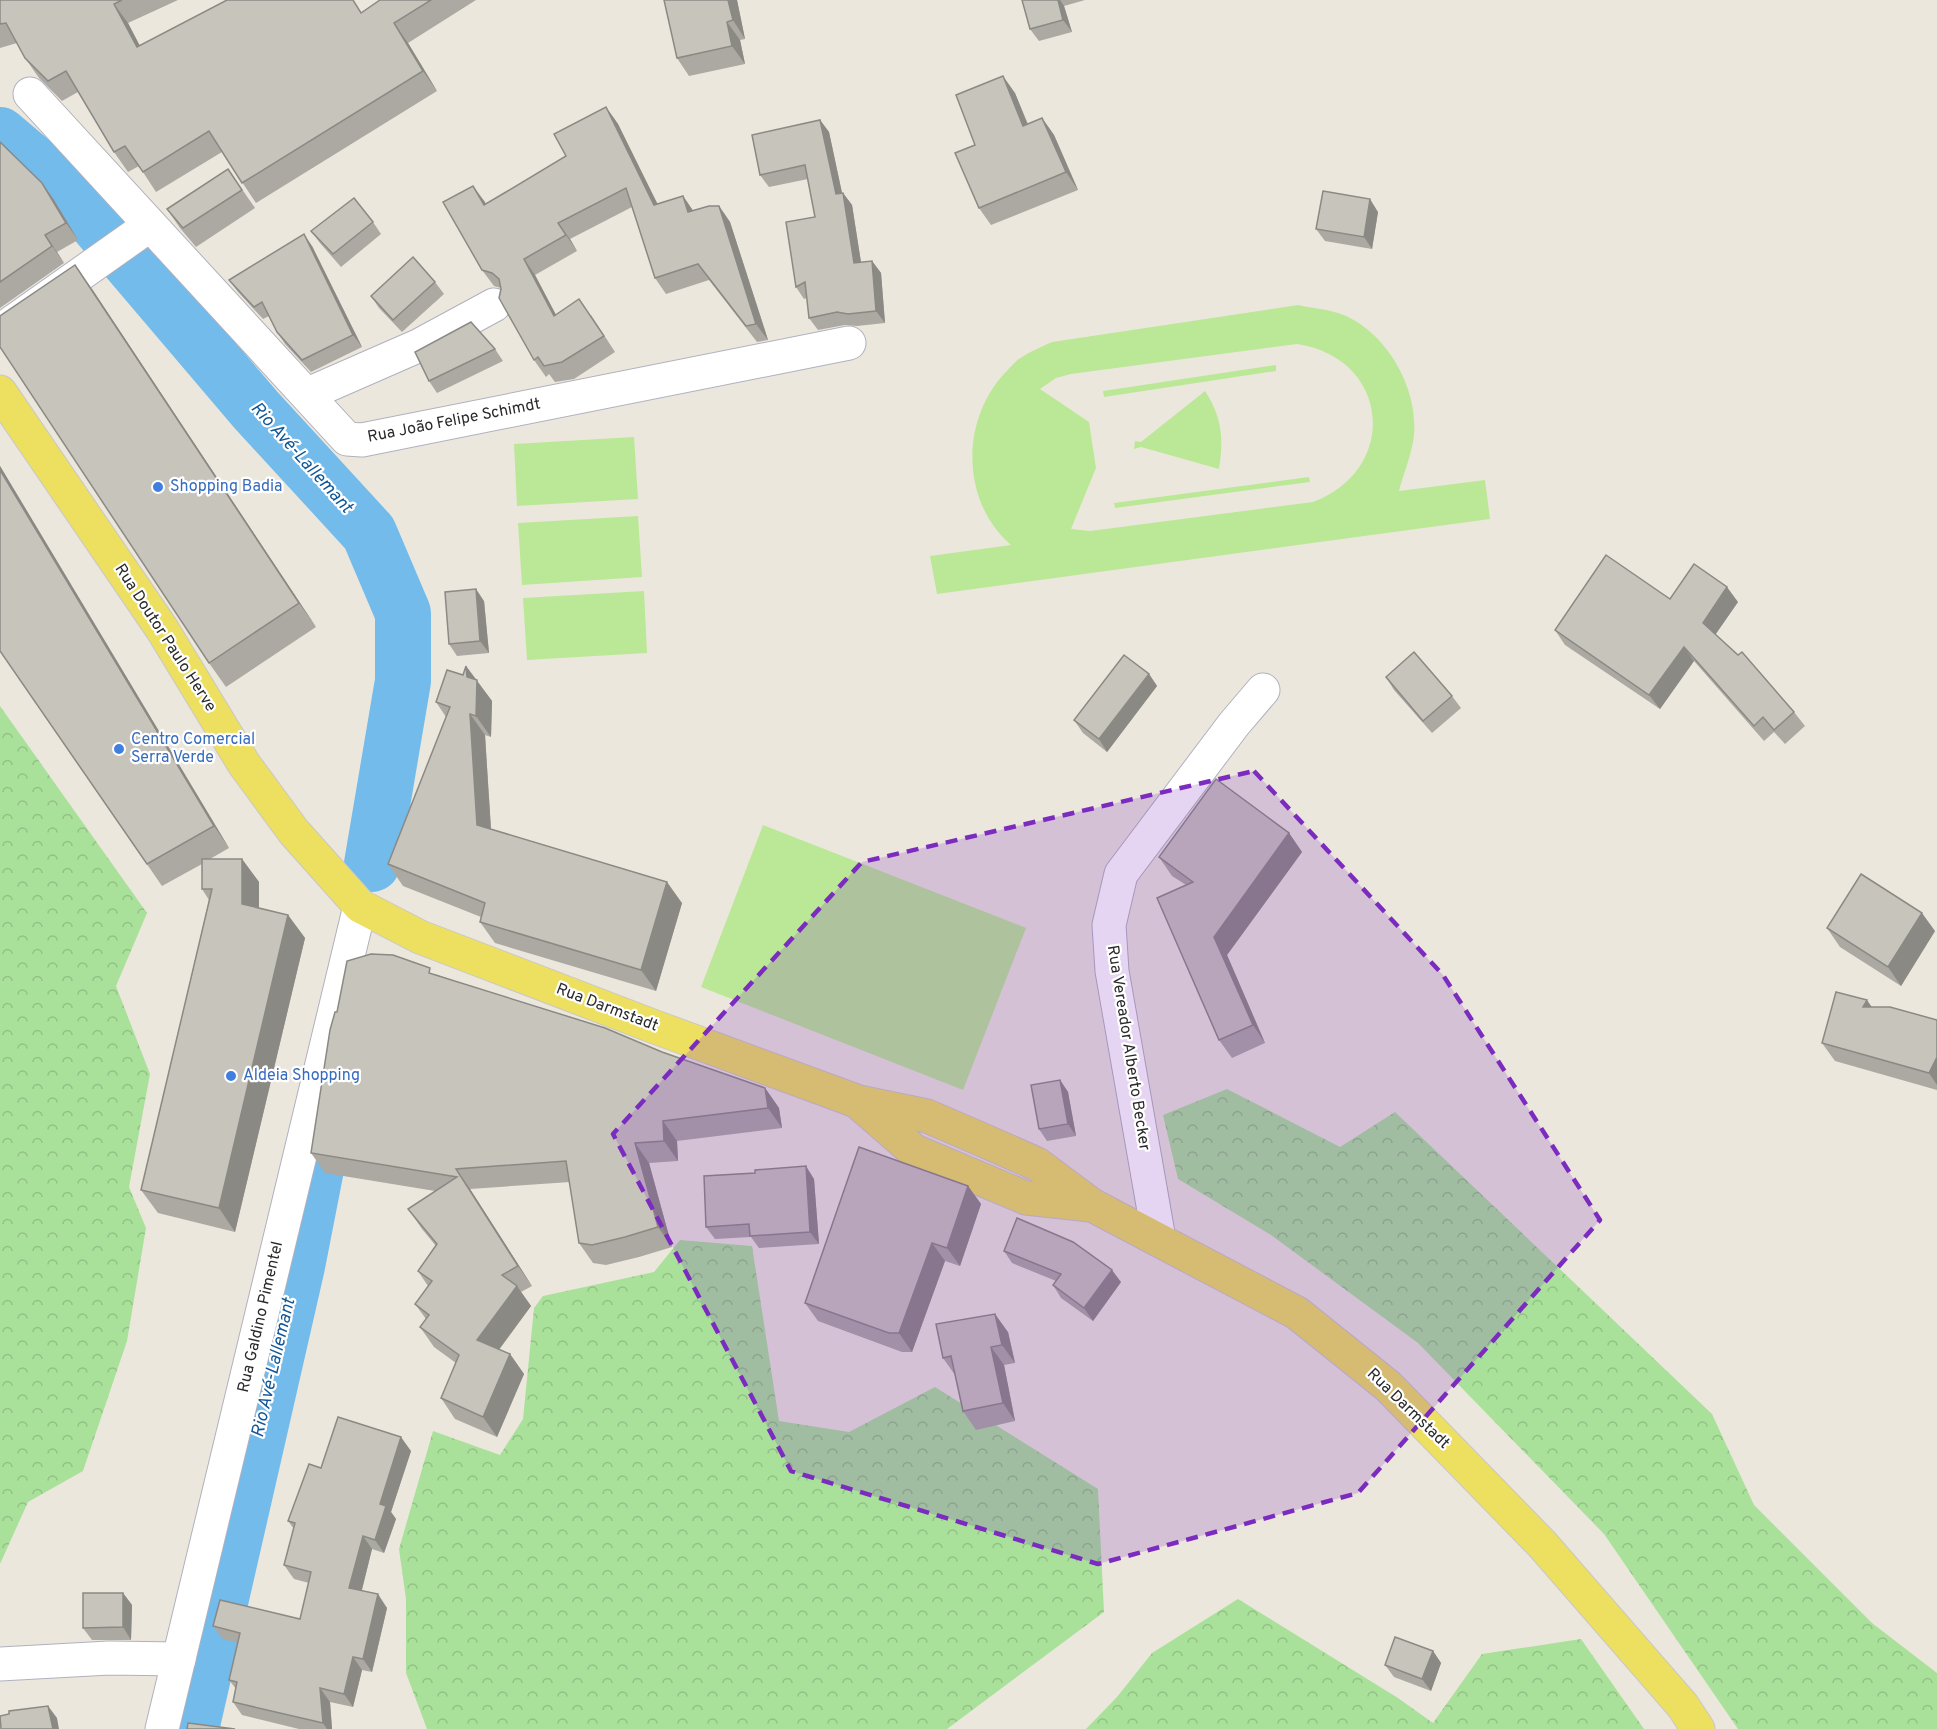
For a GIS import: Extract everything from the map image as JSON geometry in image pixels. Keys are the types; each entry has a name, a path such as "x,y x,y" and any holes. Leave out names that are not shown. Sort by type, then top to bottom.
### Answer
{"main road":[{"name":"Rua Doutor Paulo Herve","path":"0,392 162,629 244,764 294,832 360,906"},
{"name":"Rua Darmstadt","path":"360,906 420,937 859,1102 914,1151 1026,1198 1092,1205 1297,1313 1388,1386 1542,1544 1596,1604 1641,1661"},
{"path":"1641,1661 1676,1729"},
{"path":"1641,1661 1683,1706 1698,1729"}],"street":[{"name":"Rua João Felipe Schimdt","path":"30,94 142,230 308,394 329,422 347,439 362,440 849,343"},
{"path":"0,331 142,230"},
{"path":"308,394 420,345 494,305"},
{"name":"Rua Vereador Alberto Becker","path":"1159,1239 1112,971 1109,924 1121,874 1234,724 1263,690"},
{"name":"Rua Galdino Pimentel","path":"162,1729 360,906"},
{"path":"0,1664 109,1658 179,1659"}],"highlighted area":[{"path":"1254,771 1443,975 1600,1220 1358,1493 1098,1564 791,1471 613,1134 862,862"}],"green space":[{"path":"1298,305 1338,313 1356,321 1372,333 1386,348 1406,384 1412,403 1413,442 1399,491 1485,480 1490,519 937,594 930,556 1011,545 995,528 983,507 972,462 974,439 979,416 989,394 1003,375 1019,359 1052,342","holes":["1297,344 1328,353 1351,370 1366,391 1372,416 1371,441 1360,465 1341,486 1313,502 1090,531 1071,529 1096,468 1089,422 1040,389 1056,378 1071,374"]},
{"path":"1276,365 1276,371 1104,397 1103,391"},
{"path":"1205,391 1215,410 1220,428 1219,469 1141,447 1134,449 1135,441 1141,442"},
{"path":"634,437 638,499 517,506 514,444"},
{"path":"1309,477 1310,482 1115,508 1114,503"},
{"path":"638,516 642,577 522,585 518,523"},
{"path":"644,591 647,653 527,660 523,598"},
{"path":"0,706 147,913 116,986 150,1074 129,1187 146,1228 127,1341 83,1471 28,1502 0,1564"},
{"path":"763,825 1026,928 963,1090 701,987"},
{"path":"1227,1089 1340,1147 1395,1112 1712,1414 1754,1505 1872,1623 1937,1673 1937,1729 1738,1729 1604,1534 1418,1343 1271,1235 1178,1179 1163,1115"},
{"path":"680,1240 752,1246 779,1421 849,1432 935,1387 1098,1489 1104,1612 947,1729 427,1729 406,1673 406,1599 399,1549 433,1431 500,1455 523,1419 534,1308 543,1296 654,1272"},
{"path":"1238,1599 1398,1698 1433,1723 1482,1654 1581,1639 1644,1729 1086,1729 1117,1697 1152,1653"}],"building":[{"path":"0,0 122,0 114,4 137,47 227,0 353,0 361,13 380,0 431,0 394,23 423,71 242,183 209,131 143,172 125,146 114,152 66,71 48,81 25,58 6,23 0,24"},
{"path":"664,0 728,0 733,20 727,22 732,46 677,58"},
{"path":"1022,0 1058,0 1063,20 1030,29"},
{"path":"1003,76 1023,126 1042,118 1066,172 979,208 955,153 975,145 956,95"},
{"path":"606,107 654,205 683,196 688,212 709,206 719,206 756,324 746,326 698,264 655,278 626,188 558,223 566,235 524,259 554,316 579,299 604,336 562,362 544,366 538,357 534,360 499,298 501,289 499,279 492,273 482,270 443,202 473,186 484,205 566,156 554,134"},
{"path":"820,120 836,194 843,193 854,263 872,261 876,311 848,314 837,312 809,318 805,282 796,287 786,222 815,217 805,165 760,175 752,135"},
{"path":"0,142 42,183 66,223 45,235 52,246 0,282"},
{"path":"228,169 242,190 183,228 167,209"},
{"path":"1323,191 1370,199 1364,237 1316,229"},
{"path":"354,198 373,222 333,254 311,231"},
{"path":"304,234 353,335 302,360 277,332 262,302 254,307 229,280"},
{"path":"413,257 435,282 393,320 371,296"},
{"name":"Shopping Badia","path":"75,265 299,603 209,663 0,347 0,316"},
{"path":"471,322 495,349 429,381 415,352"},
{"name":"Centro Comercial Serra Verde","path":"0,470 214,826 147,864 0,651"},
{"path":"1606,555 1670,599 1694,564 1727,587 1703,623 1738,655 1742,652 1794,712 1774,730 1763,717 1754,726 1684,647 1649,695 1555,630"},
{"path":"476,589 480,641 449,644 445,592"},
{"path":"1414,652 1452,696 1423,721 1386,677"},
{"path":"1124,655 1149,674 1099,739 1074,720"},
{"path":"466,666 467,677 477,680 476,716 470,714 477,825 667,882 641,970 480,922 485,903 388,864 450,707 436,702 447,670 463,675"},
{"path":"1216,779 1289,833 1214,937 1253,1025 1219,1040 1157,898 1193,882 1159,857"},
{"name":"Aldeia Shopping","path":"202,859 242,859 242,904 288,915 219,1208 141,1190 212,889 202,889"},
{"path":"1861,874 1922,913 1888,967 1827,928"},
{"path":"371,954 393,955 430,968 429,973 605,1028 662,1052 765,1088 768,1108 663,1121 664,1141 635,1143 658,1227 625,1237 592,1245 579,1243 566,1161 456,1169 518,1266 502,1275 517,1286 477,1340 510,1354 483,1417 441,1398 459,1355 420,1327 429,1315 415,1304 432,1281 418,1271 437,1244 408,1209 457,1177 311,1153 330,1030 335,1012 337,1012 347,961"},
{"path":"1836,992 1867,1000 1863,1007 1890,1007 1937,1020 1937,1057 1929,1073 1822,1043"},
{"path":"1060,1080 1068,1124 1039,1129 1031,1085"},
{"path":"859,1147 968,1186 947,1248 932,1243 899,1333 889,1333 805,1303"},
{"path":"806,1166 810,1232 750,1236 749,1224 706,1227 704,1176 755,1173 755,1170"},
{"path":"1017,1218 1073,1242 1112,1270 1084,1308 1053,1285 1061,1274 1004,1251"},
{"path":"995,1314 1002,1345 991,1347 1003,1403 963,1411 951,1356 943,1358 936,1324"},
{"path":"338,1417 401,1437 380,1504 386,1506 375,1540 363,1536 349,1588 378,1594 363,1659 353,1657 344,1694 320,1688 323,1723 233,1702 237,1682 229,1680 240,1633 213,1626 220,1600 300,1619 311,1572 284,1565 295,1523 288,1521 309,1464 321,1468"},
{"path":"83,1593 123,1593 123,1627 83,1628"},
{"path":"1395,1637 1433,1651 1422,1679 1385,1665"},
{"path":"48,1706 53,1729 1,1729 0,1716 9,1714 9,1711"},
{"path":"188,1723 235,1729 187,1729"}],"waterway":[{"name":"Rio Avé‐Lallemant","path":"0,135 79,202 256,410 369,533 403,613 403,681 372,864"},
{"name":"Rio Avé‐Lallemant","path":"191,1729 297,1266 332,1087"}],"place":[{"name":"Shopping Badia","path":"158,487"},
{"name":"Centro Comercial Serra Verde","path":"119,749"},
{"name":"Aldeia Shopping","path":"231,1076"}]}
